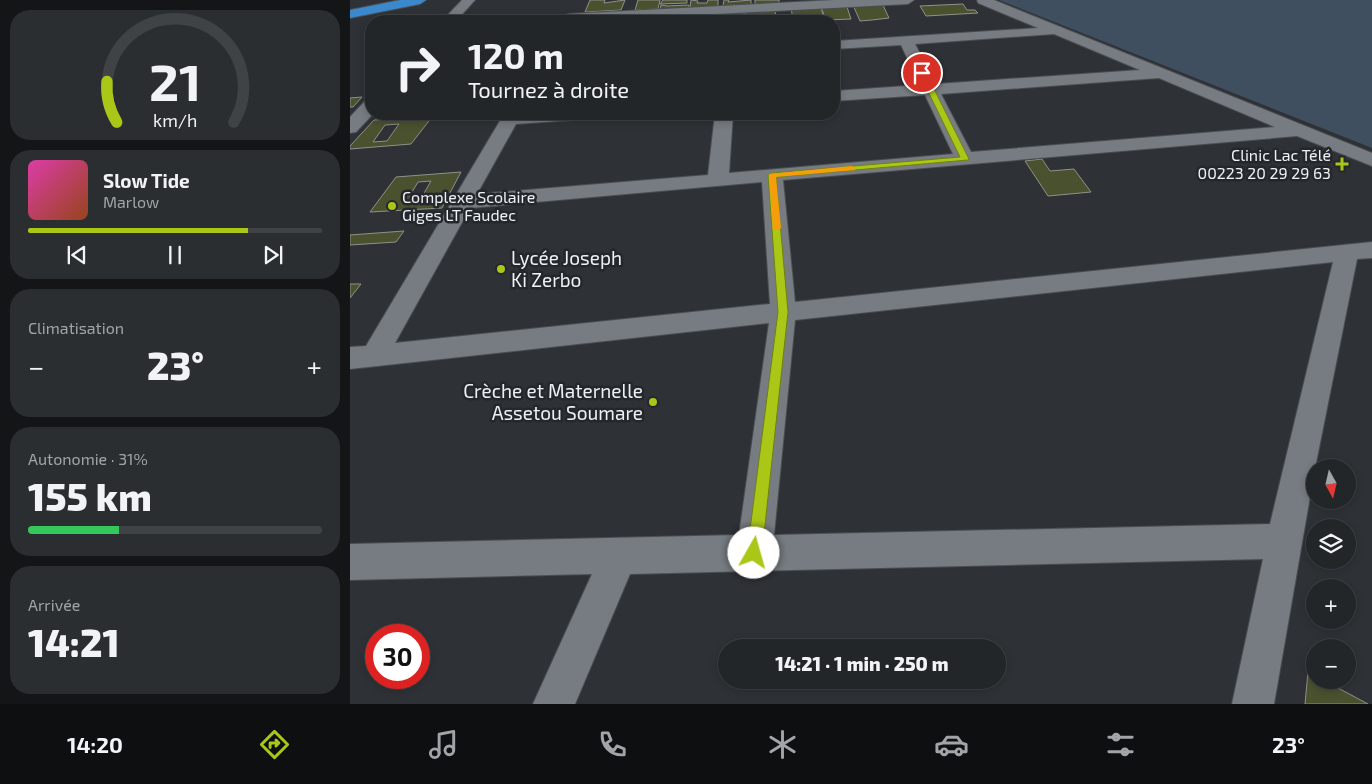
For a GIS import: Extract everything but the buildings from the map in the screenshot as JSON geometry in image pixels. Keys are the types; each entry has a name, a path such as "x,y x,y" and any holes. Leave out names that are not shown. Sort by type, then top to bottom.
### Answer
{"highway":[{"path":"350,5 374,0"},
{"path":"350,14 420,0"}],"street":[{"path":"455,15 469,0"},
{"path":"650,15 908,0"},
{"path":"984,0 1372,160"},
{"path":"570,15 575,6"},
{"path":"783,7 785,15"},
{"path":"840,45 1057,31"},
{"path":"906,40 965,159"},
{"path":"840,96 1162,74"},
{"path":"350,128 365,112"},
{"path":"356,358 462,202 510,120"},
{"path":"718,180 723,120"},
{"path":"462,202 1299,130"},
{"path":"754,553 783,312 772,175"},
{"path":"356,358 1360,251 1284,541 1253,704"},
{"path":"350,562 1284,541"},
{"path":"554,704 619,556"}],"shaded area":[{"path":"999,0 1372,0 1372,148"}],"slow traffic":[{"path":"776,228 772,175 852,168"}],"place":[{"name":"Clinic Lac Télé 00223 20 29 29 63","path":"1342,164"},
{"name":"Complexe Scolaire Giges LT Faudec","path":"392,206"},
{"name":"Lycée Joseph Ki Zerbo","path":"501,269"},
{"name":"Crèche et Maternelle Assetou Soumare","path":"653,402"}],"route":[{"path":"754,553 783,312 772,175 965,159 922,73"}]}
